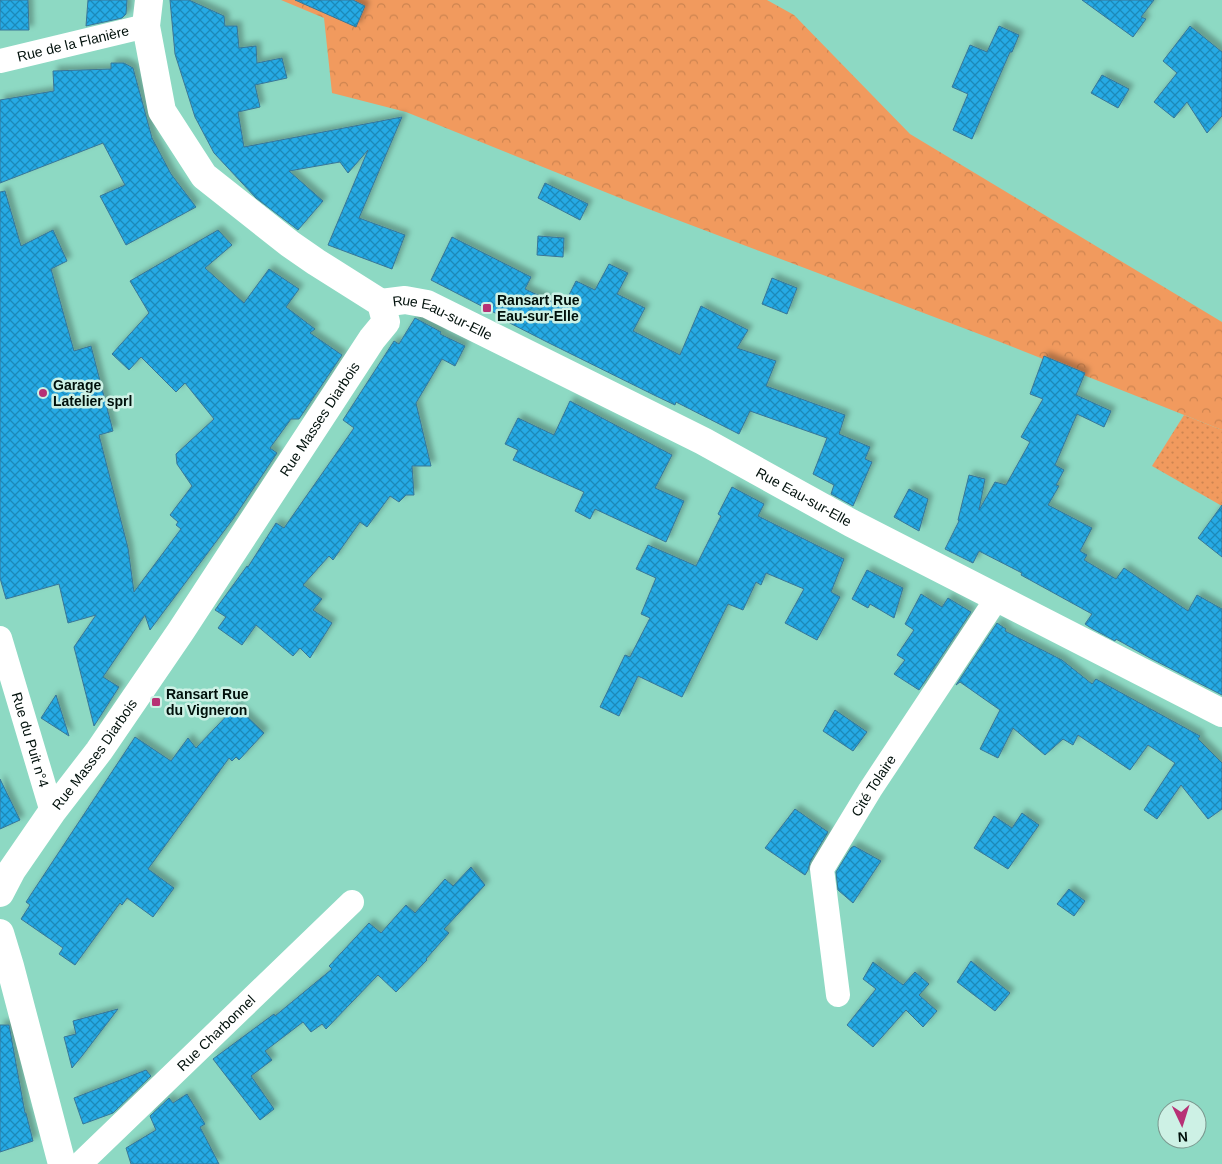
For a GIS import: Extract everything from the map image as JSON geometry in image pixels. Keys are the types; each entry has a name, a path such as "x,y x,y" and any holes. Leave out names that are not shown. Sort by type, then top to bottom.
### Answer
{"street":[{"name":"Rue de la Flanière","path":"0,61 148,13"},
{"path":"148,13 162,111 204,176 290,244 381,303"},
{"name":"Rue Eau-sur-Elle","path":"381,303 405,300 427,304 702,441 851,523 1222,713"},
{"name":"Rue Masses Diarbois","path":"4,876 99,751 372,339 386,322 381,303"},
{"name":"Cité Tolaire","path":"838,995 822,869 870,790 997,598"},
{"name":"Rue du Puit n°4","path":"0,638 52,812"},
{"name":"Rue Charbonnel","path":"80,1164 352,902"},
{"path":"0,933 62,1164"}],"green space":[{"path":"281,0 767,0 794,15 910,134 1222,322 1222,430 995,340 630,202 406,112 332,93 324,18"},
{"path":"1184,415 1222,430 1222,506 1152,466"}],"building":[{"path":"0,0 28,0 29,30 0,30"},
{"path":"88,0 127,0 126,14 122,18 86,26"},
{"path":"170,0 189,0 224,16 225,26 237,26 239,48 256,46 257,63 282,58 287,78 255,85 260,107 238,112 244,147 402,117 359,218 405,235 392,269 328,245 368,150 348,173 340,162 289,171 323,201 298,230 256,198 214,153 195,117 175,54"},
{"path":"295,0 353,0 365,6 356,27"},
{"path":"1082,0 1154,0 1141,17 1146,19 1133,37"},
{"path":"999,26 1019,35 972,139 953,130 968,94 952,87 970,45 987,52"},
{"path":"1190,26 1222,52 1222,116 1207,133 1187,102 1174,118 1154,102 1177,73 1163,61"},
{"path":"111,63 124,63 133,68 152,138 171,174 196,207 126,245 100,196 125,185 103,143 0,183 0,100 54,91 53,71 111,69"},
{"path":"1102,75 1129,89 1118,108 1091,93"},
{"path":"545,183 588,204 580,220 538,198"},
{"path":"5,191 21,246 53,230 67,261 51,269 74,351 91,346 113,431 99,435 128,548 134,592 181,529 176,525 178,522 170,515 192,486 177,464 176,454 214,419 185,383 176,392 141,357 129,370 112,354 149,313 130,281 218,230 232,245 205,268 244,303 269,269 299,289 286,307 315,329 310,333 342,355 299,419 291,419 270,448 277,453 233,519 150,630 145,615 103,677 119,687 94,726 74,647 96,615 68,623 59,584 6,599 0,578 0,192"},
{"path":"538,236 564,238 563,257 537,255"},
{"path":"452,237 531,277 525,289 563,307 576,281 595,290 609,264 628,273 617,294 645,308 633,331 680,355 701,306 748,330 737,348 776,361 766,386 845,415 839,434 870,447 865,459 872,462 853,506 831,494 834,485 813,474 827,438 750,411 739,434 676,402 675,405 547,342 431,280"},
{"path":"772,278 797,288 787,314 762,304"},
{"path":"415,318 441,332 440,334 465,346 455,366 442,359 416,403 431,466 412,466 414,495 406,495 399,502 390,496 367,527 360,522 333,560 329,556 303,585 322,599 313,610 332,623 310,658 300,648 293,656 256,625 242,645 218,628 226,617 215,610 248,567 276,523 284,528 354,428 343,420 394,341 399,344"},
{"path":"1044,356 1085,373 1076,395 1111,411 1104,427 1077,414 1055,465 1064,470 1056,485 1059,486 1048,505 1092,528 1080,551 1087,555 1084,560 1116,579 1124,568 1188,611 1197,595 1222,609 1222,695 1116,639 1115,641 1091,628 1085,624 1092,614 1021,575 1022,573 979,551 973,563 945,549 959,521 969,475 985,479 979,510 995,482 1006,485 1030,442 1021,437 1043,399 1030,394"},
{"path":"570,401 672,455 655,488 684,501 666,542 595,509 590,519 575,511 584,492 513,460 518,450 505,444 518,418 554,435"},
{"path":"732,487 764,504 758,516 844,559 831,592 840,597 817,640 785,623 804,589 766,573 761,585 756,582 743,610 728,604 682,697 638,676 619,716 600,707 625,655 630,657 650,618 641,614 656,578 636,569 648,545 696,566 721,516 718,514"},
{"path":"909,489 928,499 919,531 894,517"},
{"path":"1222,505 1222,557 1198,538"},
{"path":"867,570 903,588 894,618 870,604 868,608 852,599"},
{"path":"921,594 942,607 948,598 971,612 919,690 894,674 905,660 897,655 914,630 905,624"},
{"path":"997,623 1006,629 1005,631 1062,660 1092,684 1096,679 1200,736 1198,739 1222,763 1222,809 1208,819 1181,785 1157,819 1144,810 1175,763 1148,745 1130,770 1078,735 1073,745 1063,739 1045,755 1013,728 998,758 980,749 1000,710 960,682 956,685"},
{"path":"56,695 69,736 41,718"},
{"path":"236,706 264,733 239,760 236,757 232,761 229,758 148,869 174,888 153,917 127,898 122,905 120,903 75,965 59,954 63,948 21,919 30,905 26,902 135,737 171,761 188,738 196,748"},
{"path":"835,710 867,732 853,751 823,731"},
{"path":"0,779 20,820 0,829"},
{"path":"795,809 828,832 810,862 805,875 765,848"},
{"path":"1022,813 1039,825 1008,869 974,848 994,816 1012,828"},
{"path":"854,846 881,861 853,903 838,890 836,872"},
{"path":"471,867 485,885 444,929 449,933 427,960 396,992 378,975 326,1029 322,1024 311,1032 303,1022 265,1051 272,1060 251,1076 274,1109 260,1120 213,1059 274,1014 275,1016 332,969 329,966 369,923 381,933 406,905 415,913 445,879 453,886"},
{"path":"1069,889 1085,901 1074,916 1057,904"},
{"path":"971,961 1010,993 995,1011 957,982"},
{"path":"873,962 903,985 915,972 929,984 919,995 937,1011 923,1027 906,1010 873,1047 847,1025 876,989 863,979"},
{"path":"118,1009 72,1068 64,1037 76,1034 73,1021"},
{"path":"0,1025 9,1025 25,1113 33,1141 0,1152"},
{"path":"146,1070 151,1076 113,1113 83,1124 74,1098"},
{"path":"187,1094 205,1124 200,1127 219,1164 131,1164 126,1148 156,1130 150,1116 169,1098 173,1103"}],"place":[{"name":"Ransart Rue Eau-sur-Elle","path":"487,308"},
{"name":"Garage Latelier sprl","path":"43,393"},
{"name":"Ransart Rue du Vigneron","path":"156,702"}]}
